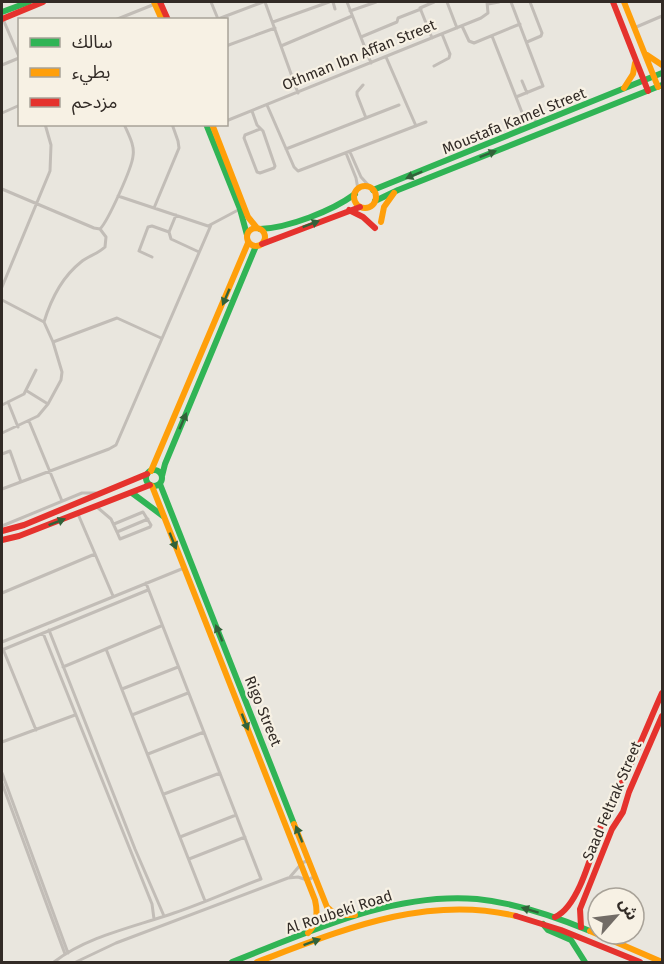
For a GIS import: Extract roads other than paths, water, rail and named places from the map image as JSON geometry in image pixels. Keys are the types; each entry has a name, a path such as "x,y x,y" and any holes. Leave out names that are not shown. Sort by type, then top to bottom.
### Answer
{"street":[{"path":"2,17 29,2"},
{"path":"2,17 43,2"},
{"path":"120,18 157,2"},
{"path":"157,2 161,18"},
{"path":"157,2 167,18"},
{"path":"211,2 217,18"},
{"path":"223,18 264,2 298,93"},
{"path":"273,22 331,2 335,9"},
{"path":"347,2 371,63"},
{"path":"350,11 376,2"},
{"path":"361,37 397,22 398,18 434,2"},
{"path":"447,2 457,28"},
{"path":"488,3 499,2"},
{"path":"511,2 543,86 516,97"},
{"path":"527,42 541,36 542,33 530,2"},
{"path":"613,2 648,91"},
{"path":"624,2 660,86"},
{"name":"Othman Ibn Affan Street","path":"228,120 485,16 488,13 488,3"},
{"path":"421,9 432,38"},
{"path":"281,46 352,16"},
{"path":"634,28 663,16"},
{"path":"2,17 18,56"},
{"path":"462,26 471,43 520,24"},
{"path":"228,44 275,27"},
{"path":"434,66 450,58 442,34"},
{"path":"492,36 523,115 516,134"},
{"path":"644,51 650,59 663,65"},
{"path":"386,57 416,126"},
{"path":"2,65 18,58"},
{"path":"619,92 630,80 635,60"},
{"name":"Moustafa Kamel Street","path":"372,189 389,185 663,73"},
{"path":"522,81 527,93"},
{"path":"363,85 357,95 366,118"},
{"name":"Moustafa Kamel Street","path":"375,201 660,86"},
{"path":"267,105 295,169 300,171 426,122"},
{"path":"286,149 399,105"},
{"path":"2,113 18,106"},
{"path":"252,111 263,131 275,166 260,173 257,172 244,138 245,135 260,129"},
{"path":"523,115 534,122 543,123"},
{"path":"2,287 37,204 51,163 51,146 46,126"},
{"path":"100,229 118,196 134,157 133,147 125,126"},
{"path":"154,208 178,148 173,126"},
{"path":"2,540 19,536 160,484 166,461 264,234 247,221 240,209 212,126"},
{"path":"212,126 247,221 247,239"},
{"path":"247,239 259,245 347,210 368,208 375,201 376,194 362,177 348,152"},
{"path":"348,152 356,178 355,200 360,207"},
{"path":"381,222 388,201 395,191 388,190 389,185"},
{"path":"151,486 146,480 149,472 158,457 250,230 273,230 342,203 365,186 372,189"},
{"path":"2,189 100,229 106,237 105,247 83,260 67,276 51,301 44,322"},
{"path":"118,196 211,225"},
{"path":"342,203 347,210 363,217 375,228"},
{"path":"2,489 116,445 211,225 240,209"},
{"path":"176,215 169,232 170,237 199,252"},
{"path":"152,257 139,251 148,227 151,225 169,232"},
{"path":"273,230 276,238"},
{"path":"2,300 44,322 62,372 61,380 48,404 38,416 2,433"},
{"path":"53,342 117,318 161,338"},
{"path":"2,405 27,391 36,369"},
{"path":"27,391 48,404"},
{"path":"8,402 18,427"},
{"path":"29,421 62,501"},
{"path":"2,454 10,451 21,482"},
{"path":"158,457 166,461"},
{"path":"2,531 24,525 149,472 159,471 162,476"},
{"name":"Rigo Street","path":"160,484 327,907 332,913 343,916 367,913"},
{"name":"Rigo Street","path":"151,486 315,900 317,916 312,930 306,934"},
{"path":"2,526 86,492 101,494"},
{"path":"132,493 163,516"},
{"path":"158,502 166,499"},
{"path":"96,506 114,524 120,539 150,527 143,512 114,524"},
{"path":"78,514 113,597"},
{"path":"117,532 148,519"},
{"path":"2,593 95,554"},
{"path":"2,642 184,568"},
{"path":"54,963 67,953 93,941 261,879 146,583"},
{"path":"36,730 2,649 148,590"},
{"path":"87,607 90,613"},
{"path":"63,667 162,625"},
{"path":"49,630 122,817 164,916"},
{"path":"43,633 152,904 154,920"},
{"path":"106,649 205,901"},
{"path":"54,662 60,659"},
{"path":"222,664 230,661"},
{"path":"122,689 178,667"},
{"path":"132,715 188,693"},
{"name":"Saad Feltrak Street","path":"554,918 568,907 578,889 608,806 618,790 663,693"},
{"path":"2,742 75,715"},
{"name":"Saad Feltrak Street","path":"590,886 612,829 623,812 628,794 663,716"},
{"path":"148,754 204,732"},
{"path":"2,773 43,891"},
{"path":"164,794 220,773"},
{"path":"2,783 67,953"},
{"path":"180,837 236,815"},
{"path":"117,819 122,817"},
{"path":"189,859 245,837"},
{"path":"288,878 301,864 309,860"},
{"path":"76,963 116,943 288,878 298,877 307,880 315,875"},
{"path":"578,889 581,894 586,893"},
{"name":"Saad Feltrak Street","path":"583,930 579,917 586,895"},
{"name":"Al Roubeki Road","path":"232,963 367,913 408,902 450,898 513,905 554,918 663,962"},
{"name":"Al Roubeki Road","path":"257,963 369,921 429,909 471,908 511,914 543,924 640,963"},
{"path":"543,924 548,930 571,940 585,963"}]}
